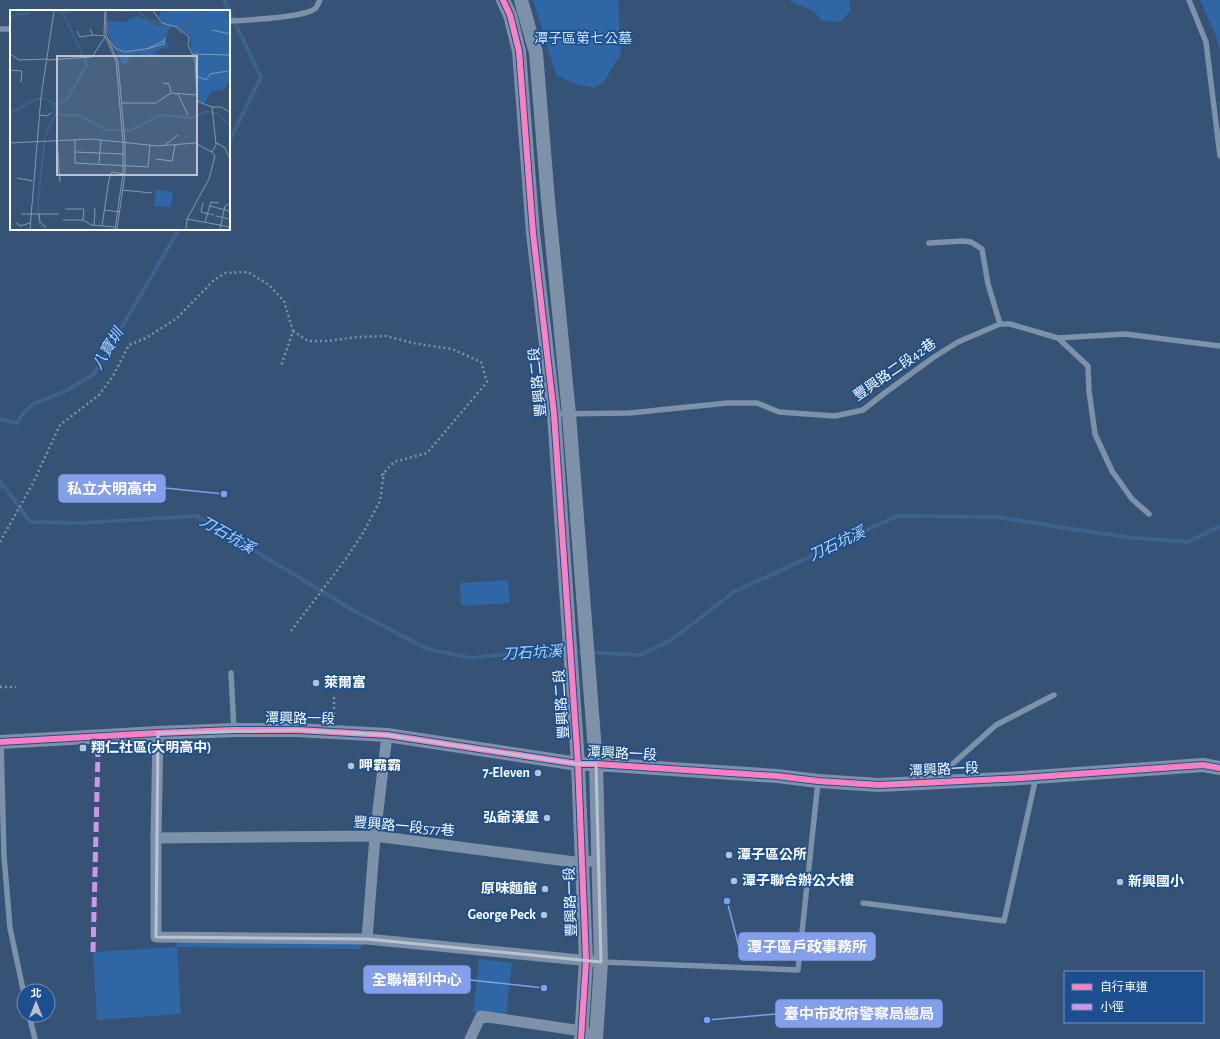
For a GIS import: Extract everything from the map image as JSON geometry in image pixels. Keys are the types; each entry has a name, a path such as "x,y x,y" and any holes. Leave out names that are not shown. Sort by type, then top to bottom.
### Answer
{"street":[{"name":"豐興路二段","path":"503,0 510,15 519,51 533,233 554,414 578,764"},
{"name":"豐興路二段","path":"521,0 536,53 569,414 596,764"},
{"name":"潭興路一段","path":"0,742 158,733 234,730 297,730 387,735 578,764 777,776 818,782 879,785 1036,777 1203,765 1220,768"},
{"path":"158,733 156,937 367,939 601,962"},
{"path":"367,939 375,836 387,735"},
{"name":"豐興路一段","path":"578,764 586,961 582,1035"},
{"name":"豐興路一段","path":"596,764 600,859 601,962 596,1037"},
{"name":"豐興路一段577巷","path":"156,838 375,836 582,863 600,859"},
{"path":"470,1039 481,1016 596,1037"}],"lane":[{"path":"230,21 279,17 305,13 315,8 320,0"},
{"path":"1189,0 1206,42 1220,156"},
{"path":"929,243 963,240 971,242 982,249 988,284 1000,324 1010,324 1058,338 1125,334 1220,346"},
{"name":"豐興路二段42巷","path":"554,414 630,413 727,403 757,403 779,412 835,416 863,410 934,357 958,342 1000,324"},
{"path":"1058,338 1088,366 1089,391 1095,434 1112,471 1132,499 1149,514"},
{"path":"231,672 234,730"},
{"path":"942,782 946,769 996,725 1054,695"},
{"path":"0,742 4,856 10,928 22,983"},
{"path":"863,903 1004,921 1036,777"},
{"path":"601,962 798,970 818,782"},
{"path":"31,1023 35,1039"}],"path":[{"path":"0,542 32,485 60,425 99,395 113,376 129,345 146,338 176,319 213,281 225,273 248,272 269,284 284,301 293,331 281,366"},
{"path":"293,331 308,341 329,341 356,336 386,336 413,343 452,349 481,362 487,382 427,453 394,462 381,476"},
{"path":"291,631 345,560 363,533 380,501 384,472"},
{"path":"0,688 16,687"},
{"path":"334,697 335,732"}],"highlighted area":[{"path":"297,730 387,735 578,764 596,764 601,962 367,939 156,937 158,733"}],"green space":[{"name":"潭子區第七公墓","path":"533,0 620,0 618,3 621,53 604,82 594,88 575,84 556,75"},
{"path":"788,0 850,0 850,11 841,22 822,21 813,11"},
{"path":"1200,0 1220,0 1220,51 1216,36"},
{"path":"508,580 510,603 461,606 460,583"},
{"path":"178,937 367,939 360,949 177,947 181,1014 97,1020 93,952 176,947"},
{"path":"479,959 512,963 506,1016 473,1012"}],"waterway":[{"name":"八寶圳","path":"224,0 229,10"},
{"name":"八寶圳","path":"230,12 261,77 230,140"},
{"name":"八寶圳","path":"0,419 17,423 25,411 33,404 66,391 93,375 178,230"},
{"name":"八寶圳","path":"0,480 2,483 0,488"},
{"name":"刀石坑溪","path":"2,483 30,522 80,523 197,516 353,610 427,649 471,658 544,650 640,655 670,641 734,592 897,516 996,517 1124,537 1188,542 1220,526"}],"marked path":[{"path":"93,952 98,752 97,736"}],"cycle path":[{"path":"503,0 510,15 519,51 533,233 554,414 578,764 586,961 581,1039"},
{"path":"0,742 158,733 234,730 297,730 387,735 578,764 777,776 818,781 879,785 1021,778 1203,765 1220,768"}],"place":[{"name":"私立大明高中","path":"224,494"},
{"name":"萊爾富","path":"316,683"},
{"name":"翔仁社區(大明高中)","path":"83,748"},
{"name":"呷霸霸","path":"351,766"},
{"name":"7-Eleven","path":"538,773"},
{"name":"弘爺漢堡","path":"547,818"},
{"name":"潭子區公所","path":"729,855"},
{"name":"潭子聯合辦公大樓","path":"734,881"},
{"name":"新興國小","path":"1120,882"},
{"name":"原味麵館","path":"545,889"},
{"name":"潭子區戶政事務所","path":"727,901"},
{"name":"George Peck","path":"544,915"},
{"name":"全聯福利中心","path":"544,988"},
{"name":"臺中市政府警察局總局","path":"707,1020"}]}
